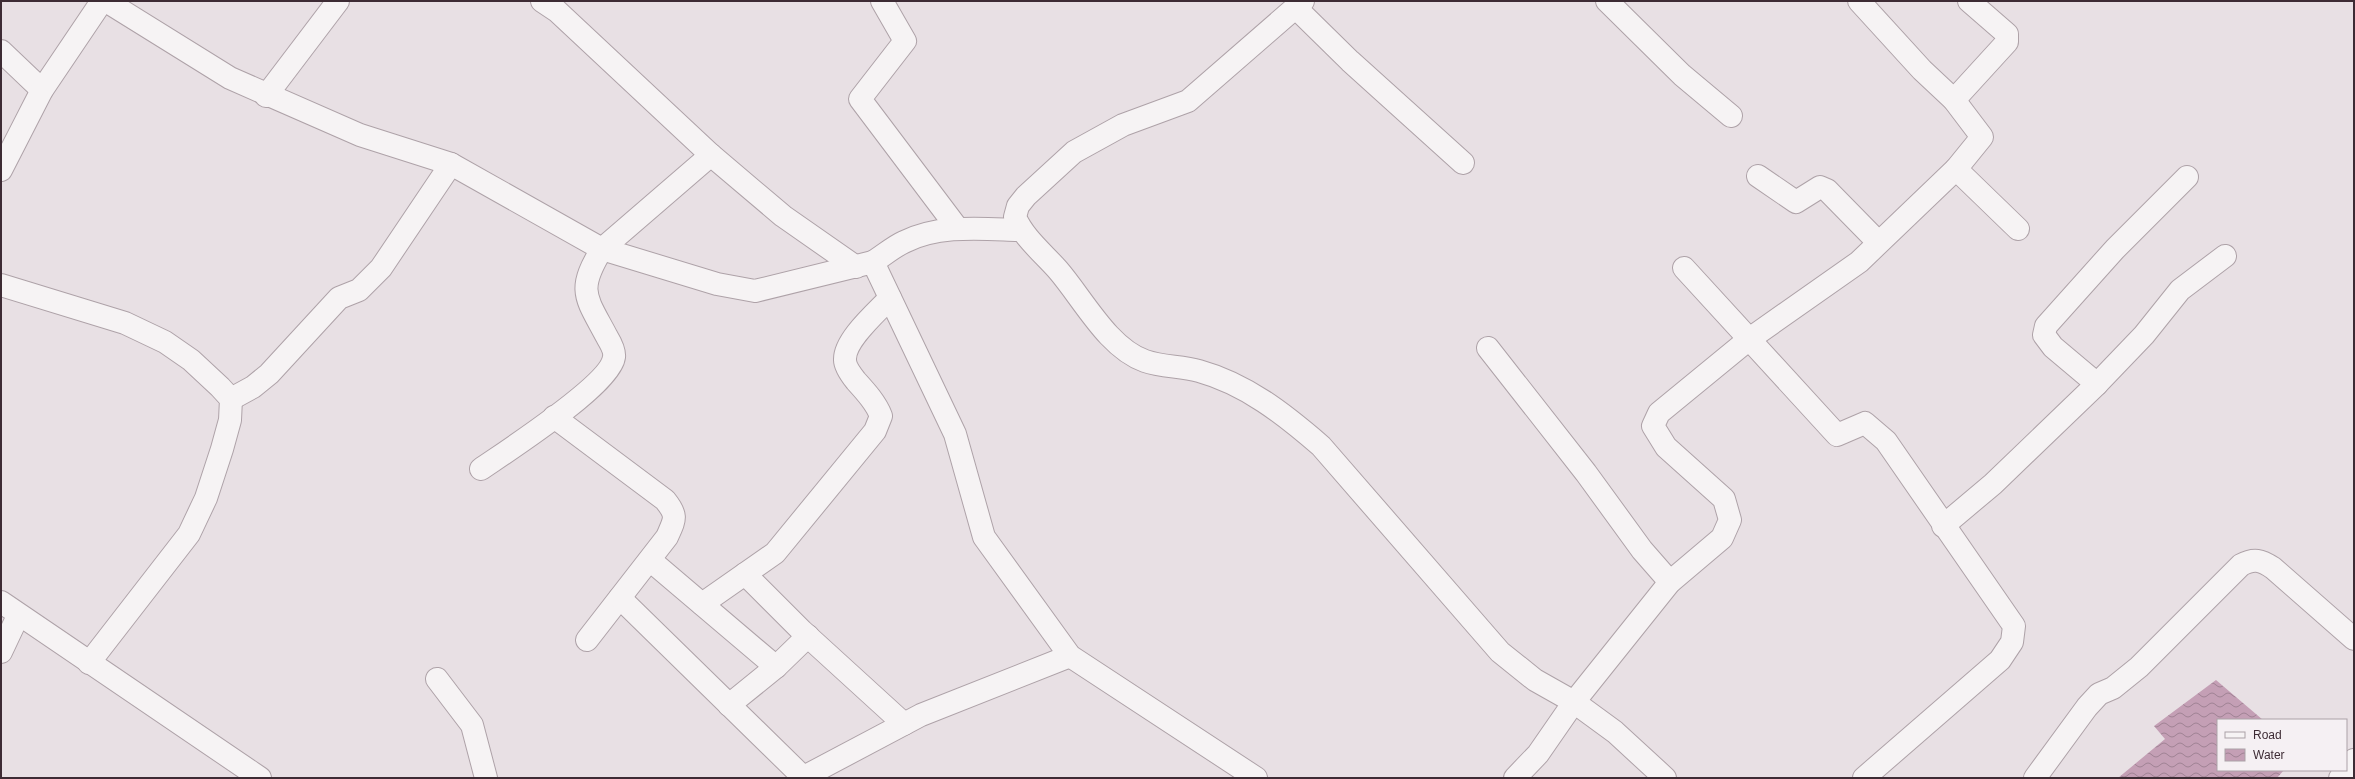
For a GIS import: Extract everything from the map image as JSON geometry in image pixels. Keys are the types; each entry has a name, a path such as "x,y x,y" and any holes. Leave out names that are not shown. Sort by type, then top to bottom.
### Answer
{"street":[{"path":"1,170 42,90 102,1"},
{"path":"106,1 230,78 266,96 360,135 452,164 602,249 716,284 755,291 864,265 904,242 927,234 958,229 1020,230"},
{"path":"266,96 338,1"},
{"path":"542,1 557,12 711,155 783,216 864,265 890,298 955,434 984,537 1070,656 1256,778"},
{"path":"882,1 905,41 860,99 958,229"},
{"path":"1607,1 1682,75 1731,116"},
{"path":"1515,778 1538,754 1574,702 1670,582 1722,538 1730,520 1724,498 1666,447 1653,426 1659,413 1748,340 1859,262 1878,242 1956,170 1982,137 1954,100 1922,70 1859,1"},
{"path":"1954,100 2007,42 2007,34 1969,1"},
{"path":"1463,163 1350,61 1300,5 1188,101 1123,125 1074,152 1052,170 1018,206 1015,217 1020,230 1059,271 1084,307 1118,343 1131,354 1145,362 1198,371 1224,379 1262,399 1289,418 1321,446 1500,652 1535,680 1574,702 1615,732 1665,778"},
{"path":"1,51 42,90"},
{"path":"482,469 589,391 612,366 615,356 610,343 586,298 590,269 602,249 711,155"},
{"path":"231,399 253,387 269,374 339,298 359,290 370,281 381,268 452,164"},
{"path":"1956,170 2018,229"},
{"path":"1758,176 1796,202 1820,187 1827,190 1878,242"},
{"path":"2097,384 2053,347 2044,335 2046,326 2115,249 2187,177"},
{"path":"1943,526 1993,484 2097,384 2144,335 2180,290 2225,256"},
{"path":"1684,268 1748,340 1837,435 1865,423 1886,441 1943,526 2014,626 2012,642 2000,660 1864,778"},
{"path":"1,285 126,323 165,342 192,360 231,399 230,420 222,449 206,498 189,534 89,663"},
{"path":"702,604 774,553 875,431 881,416 878,408 852,375 845,361 846,352 854,336 890,298"},
{"path":"1488,348 1586,473 1642,550 1670,582"},
{"path":"554,417 665,500 674,511 675,520 667,537 587,640"},
{"path":"650,560 776,667"},
{"path":"2035,778 2091,702 2099,694 2126,679 2241,565 2250,560 2261,560 2273,568 2354,639"},
{"path":"744,574 808,636 904,724"},
{"path":"620,598 803,778 921,715 1070,656"},
{"path":"1,602 18,616 260,778"},
{"path":"1,652 18,616"},
{"path":"730,705 776,667 808,636"},
{"path":"437,679 472,725 486,778"},
{"path":"2347,769 2354,760"}],"water":[{"path":"2216,680 2262,719 2217,719 2217,771 2283,771 2277,778 2118,778 2165,739 2154,726"}]}
